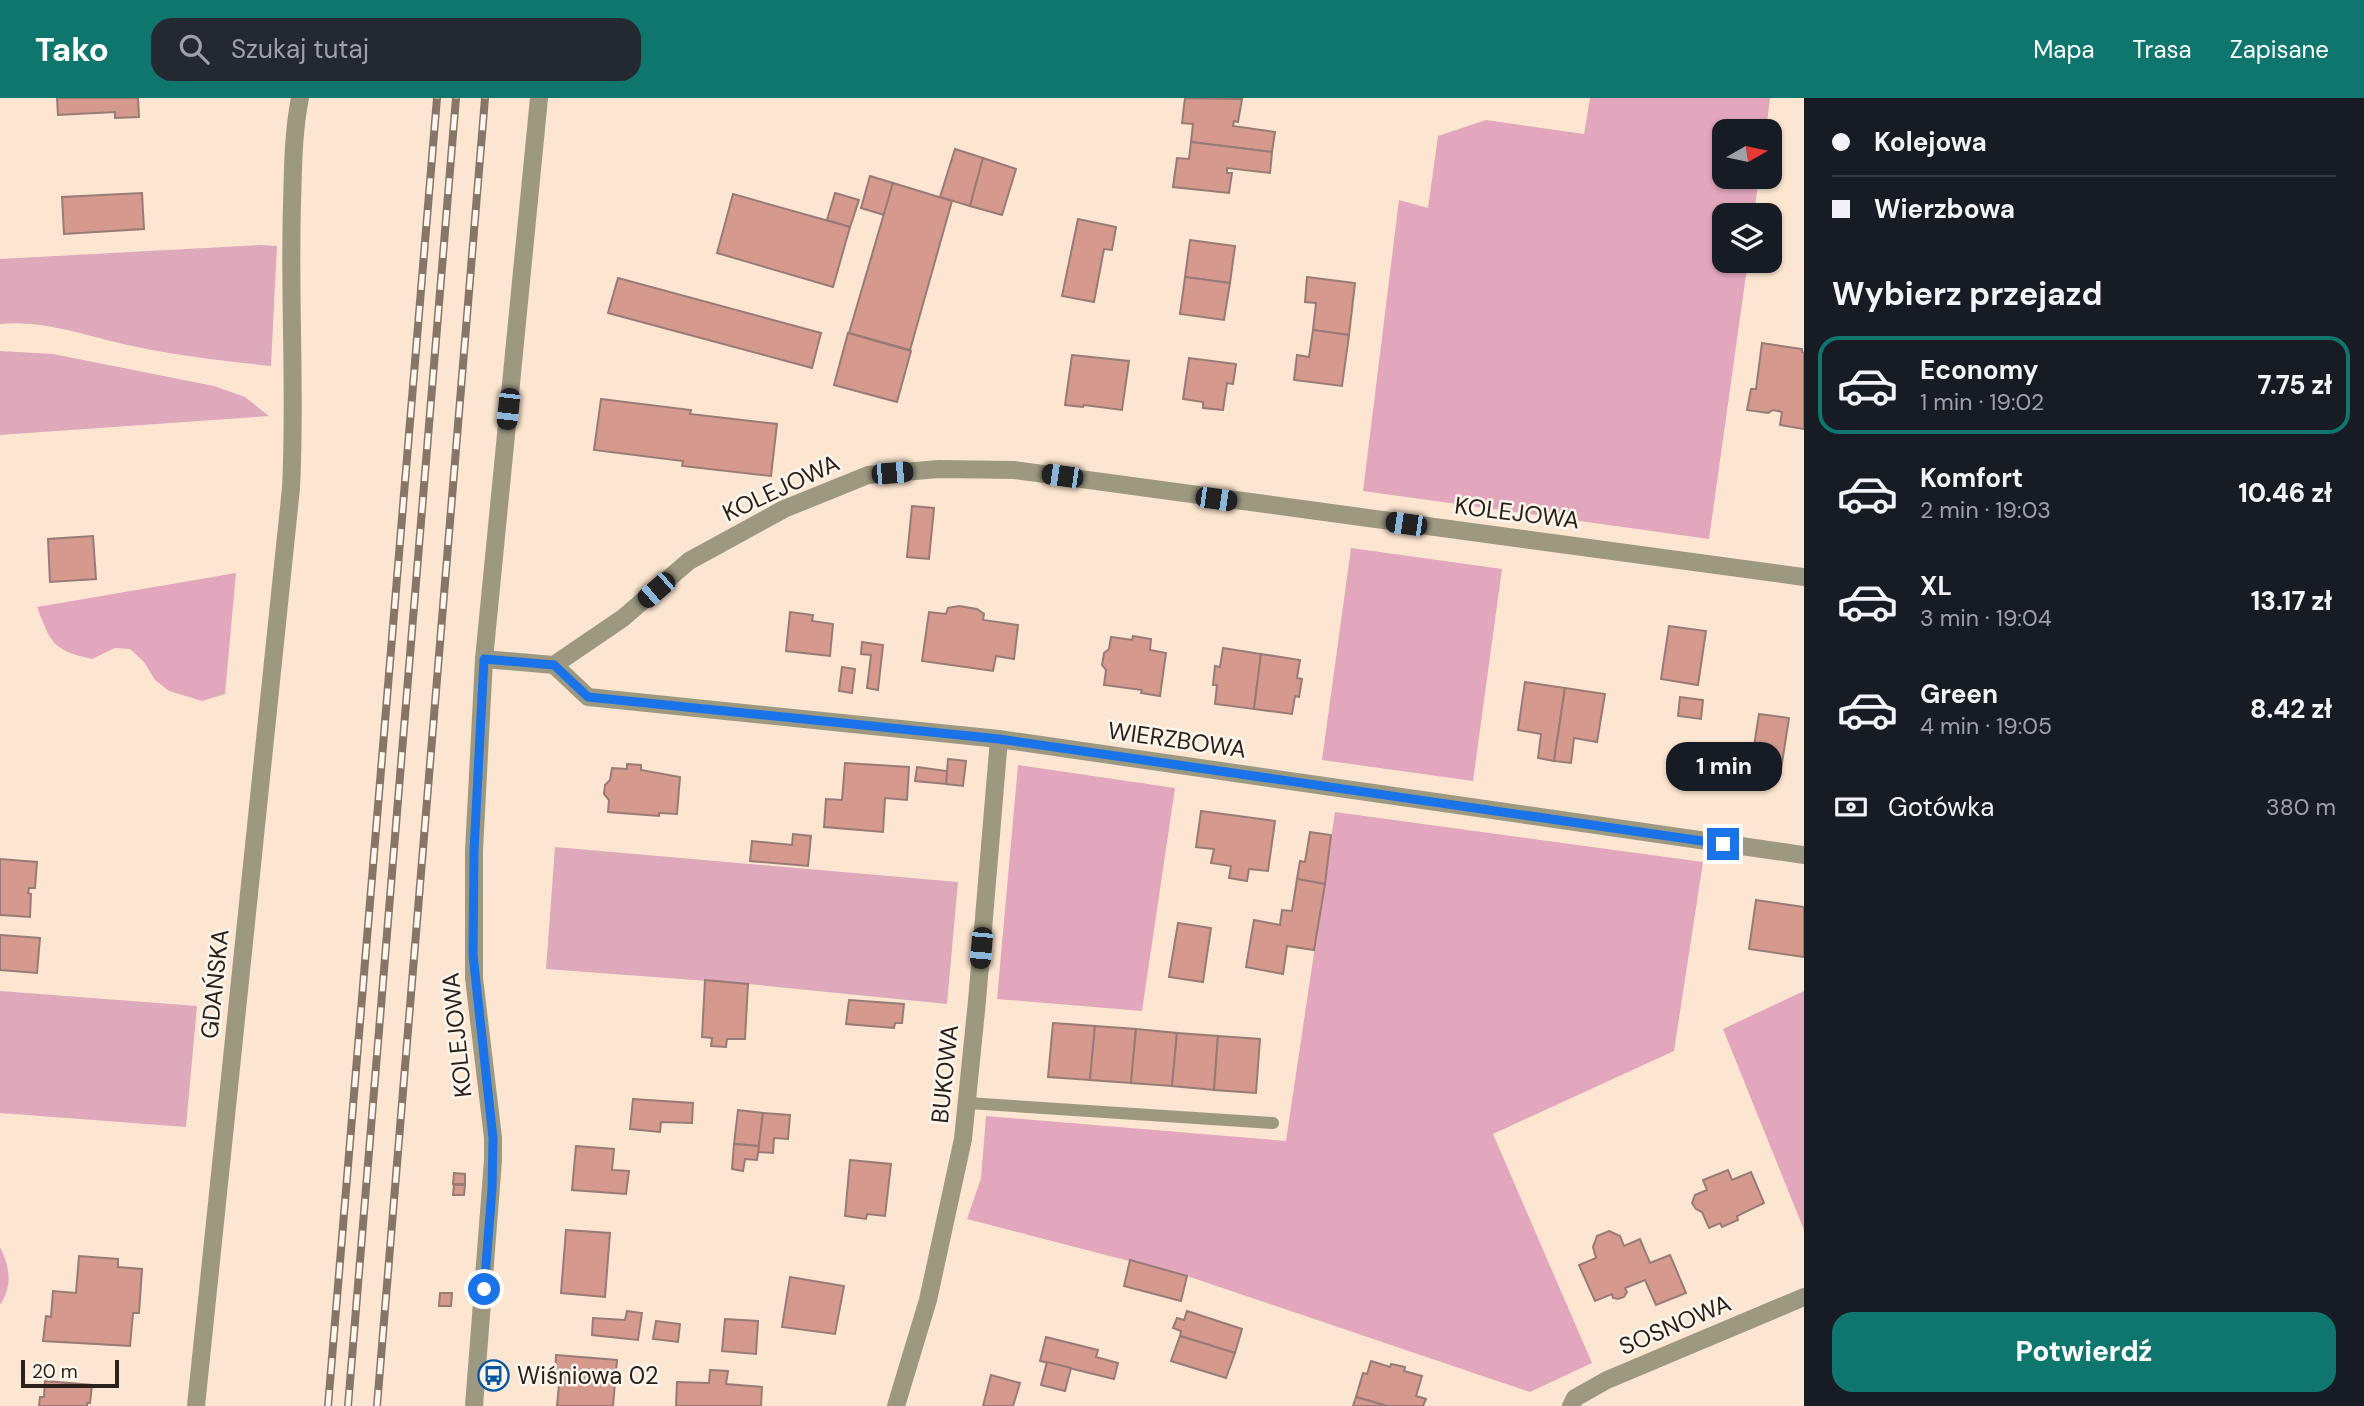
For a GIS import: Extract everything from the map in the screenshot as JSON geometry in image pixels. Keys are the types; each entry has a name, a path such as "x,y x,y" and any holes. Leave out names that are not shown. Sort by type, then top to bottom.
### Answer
{"street":[{"name":"GDAŃSKA","path":"196,1406 284,567 294,438 291,235 294,157 300,98"},
{"name":"KOLEJOWA","path":"474,1406 493,1138 473,955 474,851 484,659 538,98"},
{"name":"KOLEJOWA","path":"554,665 623,618 690,561 784,509 868,475 939,469 1014,470 1804,577"},
{"path":"484,659 554,665"},
{"name":"WIERZBOWA","path":"554,665 588,697 999,739 1804,855"},
{"name":"BUKOWA","path":"896,1406 928,1300 963,1139 999,739"},
{"name":"SOSNOWA","path":"1571,1406 1575,1398 1607,1380 1804,1297"}],"lane":[{"path":"968,1103 1273,1123"}],"shaded area":[{"path":"1590,98 1770,98 1767,119 1712,119 1712,189 1757,189 1756,203 1712,203 1712,273 1746,273 1709,539 1363,491 1399,200 1428,208 1438,136 1486,120 1584,134"},
{"path":"277,246 271,366 167,353 50,326 0,324 0,259"},
{"path":"0,351 53,354 214,386 245,397 269,416 0,435"},
{"path":"1351,548 1502,569 1473,781 1322,760"},
{"path":"236,573 225,694 202,701 169,691 155,680 144,662 130,649 115,648 92,659 68,652 50,637 37,607"},
{"path":"1018,765 1175,788 1142,1011 997,999"},
{"path":"1335,812 1703,862 1674,1051 1493,1134 1592,1363 1530,1392 1187,1276 967,1219 981,1178 986,1116 1286,1141"},
{"path":"555,847 958,882 947,1004 748,984 546,969"},
{"path":"0,991 197,1006 186,1127 0,1113"},
{"path":"1804,991 1804,1230 1723,1029"},
{"path":"0,1247 9,1276 7,1290 0,1305"}],"building":[{"path":"57,98 138,98 139,117 115,118 115,112 58,115"},
{"path":"1185,98 1242,99 1238,122 1234,121 1233,126 1275,132 1272,152 1191,142 1193,124 1182,123"},
{"path":"1191,142 1272,152 1270,173 1227,168 1227,173 1232,173 1229,193 1173,187 1177,158 1189,159"},
{"path":"955,149 983,158 970,206 940,197"},
{"path":"983,158 1016,169 1002,215 970,206"},
{"path":"870,176 893,183 884,215 861,208"},
{"path":"893,183 952,201 910,350 849,333"},
{"path":"142,193 144,229 64,234 62,197"},
{"path":"835,193 859,200 850,227 827,220"},
{"path":"733,194 850,227 833,287 717,253"},
{"path":"1078,219 1116,227 1112,250 1104,249 1094,302 1062,296"},
{"path":"1190,240 1235,246 1230,283 1185,277"},
{"path":"1185,277 1230,283 1224,320 1180,314"},
{"path":"1307,277 1355,283 1349,335 1313,330 1316,303 1305,302"},
{"path":"618,278 821,333 812,368 608,313"},
{"path":"1313,330 1349,335 1342,386 1294,380 1297,355 1309,357"},
{"path":"848,333 911,351 897,402 834,385"},
{"path":"1762,343 1802,349 1804,353 1804,429 1780,425 1782,412 1747,410 1751,389 1756,389"},
{"path":"1072,355 1129,361 1122,410 1065,405"},
{"path":"1189,358 1236,364 1233,384 1227,383 1223,410 1203,408 1203,402 1183,399"},
{"path":"601,399 691,410 690,414 777,424 771,476 682,466 683,461 594,450"},
{"path":"912,506 934,508 929,559 907,557"},
{"path":"93,536 96,579 50,582 48,539"},
{"path":"959,606 977,609 984,614 983,620 1018,625 1014,659 996,656 993,671 922,661 929,612 946,614 948,608"},
{"path":"790,612 813,615 812,621 833,624 830,656 786,651"},
{"path":"1669,626 1706,631 1698,685 1661,679"},
{"path":"1133,636 1151,639 1150,650 1166,653 1160,696 1141,693 1142,690 1104,685 1106,670 1102,665 1111,637 1132,640"},
{"path":"862,642 883,645 878,690 867,688 871,655 861,654"},
{"path":"1223,648 1261,654 1254,709 1215,704 1215,666 1220,667"},
{"path":"1261,654 1300,660 1297,678 1302,679 1292,714 1254,709"},
{"path":"842,667 855,669 852,693 839,691"},
{"path":"1525,682 1565,688 1554,761 1538,758 1541,734 1518,730"},
{"path":"1565,688 1605,694 1597,742 1574,738 1571,763 1554,761"},
{"path":"1680,697 1703,700 1701,719 1678,716"},
{"path":"1759,714 1789,718 1780,776 1756,773 1760,747 1754,746"},
{"path":"948,759 966,761 963,786 946,784"},
{"path":"845,763 909,767 907,800 885,798 883,832 824,827 826,799 842,800"},
{"path":"627,764 641,765 641,770 680,777 677,814 659,813 659,816 608,812 609,800 604,794 605,785 610,780 612,768 627,769"},
{"path":"917,767 947,771 946,784 915,781"},
{"path":"1201,811 1275,821 1268,871 1249,869 1247,881 1229,878 1231,866 1211,863 1214,849 1196,847"},
{"path":"1310,832 1331,835 1325,884 1297,879 1300,861 1305,862"},
{"path":"793,834 811,836 808,866 750,861 752,841 792,845"},
{"path":"0,859 37,862 35,888 29,888 28,893 31,894 30,917 0,915"},
{"path":"1297,879 1325,884 1314,950 1287,946 1283,974 1246,967 1254,920 1280,925 1282,910 1292,911"},
{"path":"1756,900 1804,907 1804,957 1749,949"},
{"path":"1178,923 1211,928 1203,982 1169,977"},
{"path":"0,935 40,938 37,973 0,970"},
{"path":"705,980 748,984 745,1039 727,1039 726,1047 711,1046 712,1038 702,1037"},
{"path":"849,1000 904,1004 902,1023 895,1023 894,1028 846,1024"},
{"path":"1053,1023 1095,1026 1090,1080 1048,1077"},
{"path":"1095,1026 1136,1029 1131,1083 1090,1080"},
{"path":"1136,1029 1177,1033 1172,1086 1131,1083"},
{"path":"1177,1033 1218,1036 1214,1090 1172,1086"},
{"path":"1218,1036 1260,1039 1256,1093 1214,1090"},
{"path":"633,1099 693,1103 692,1123 661,1122 660,1132 630,1129"},
{"path":"738,1110 763,1113 759,1146 734,1144"},
{"path":"763,1113 790,1115 788,1139 774,1138 773,1153 758,1152"},
{"path":"734,1144 759,1146 757,1160 745,1159 743,1171 732,1169"},
{"path":"576,1146 614,1149 612,1170 629,1171 626,1194 572,1190"},
{"path":"850,1160 891,1164 885,1216 867,1214 866,1219 845,1216"},
{"path":"1728,1170 1732,1180 1751,1172 1764,1203 1737,1216 1738,1220 1722,1227 1720,1223 1709,1228 1702,1212 1692,1203 1695,1195 1707,1190 1703,1180"},
{"path":"454,1173 465,1174 465,1184 453,1184"},
{"path":"454,1185 465,1185 464,1195 453,1195"},
{"path":"566,1230 610,1233 605,1297 561,1293"},
{"path":"1609,1231 1620,1236 1624,1246 1640,1239 1650,1263 1670,1255 1686,1293 1656,1305 1645,1280 1625,1288 1627,1292 1624,1297 1613,1298 1612,1294 1595,1301 1579,1265 1596,1258 1593,1247 1597,1236"},
{"path":"79,1256 118,1259 118,1267 142,1269 139,1313 133,1313 130,1346 43,1341 46,1316 51,1317 53,1291 76,1293"},
{"path":"1130,1260 1187,1276 1181,1301 1124,1286"},
{"path":"790,1277 844,1286 835,1334 782,1327"},
{"path":"440,1293 452,1293 451,1306 439,1306"},
{"path":"627,1311 642,1313 638,1340 592,1335 593,1318 625,1320"},
{"path":"1187,1311 1242,1329 1235,1353 1180,1336 1181,1331 1173,1328 1177,1318 1184,1320"},
{"path":"725,1319 758,1321 756,1354 722,1351"},
{"path":"656,1321 680,1324 678,1342 653,1339"},
{"path":"1180,1336 1235,1353 1226,1378 1171,1361"},
{"path":"1046,1337 1098,1350 1096,1357 1118,1363 1114,1379 1040,1361"},
{"path":"556,1355 617,1360 613,1406 557,1406 560,1374 555,1373"},
{"path":"1371,1361 1390,1367 1391,1364 1405,1367 1404,1371 1422,1376 1416,1396 1426,1399 1423,1406 1387,1406 1356,1397 1363,1373 1367,1374"},
{"path":"1047,1362 1071,1368 1065,1391 1041,1385"},
{"path":"710,1370 728,1371 726,1384 762,1387 761,1406 676,1406 677,1382 709,1383"},
{"path":"991,1375 1020,1383 1013,1406 983,1406"},
{"path":"45,1381 92,1385 90,1403 87,1403 87,1406 39,1406 40,1397 44,1397"},
{"path":"1356,1397 1387,1406 1353,1406"}],"railway":[{"path":"328,1406 437,98"},
{"path":"348,1406 456,98"},
{"path":"377,1406 485,98"}],"place":[{"name":"Wiśniowa 02","path":"494,1376"}],"route":[{"path":"484,1289 493,1138 473,955 474,851 484,659 554,665 588,697 999,739 1723,844"}]}
